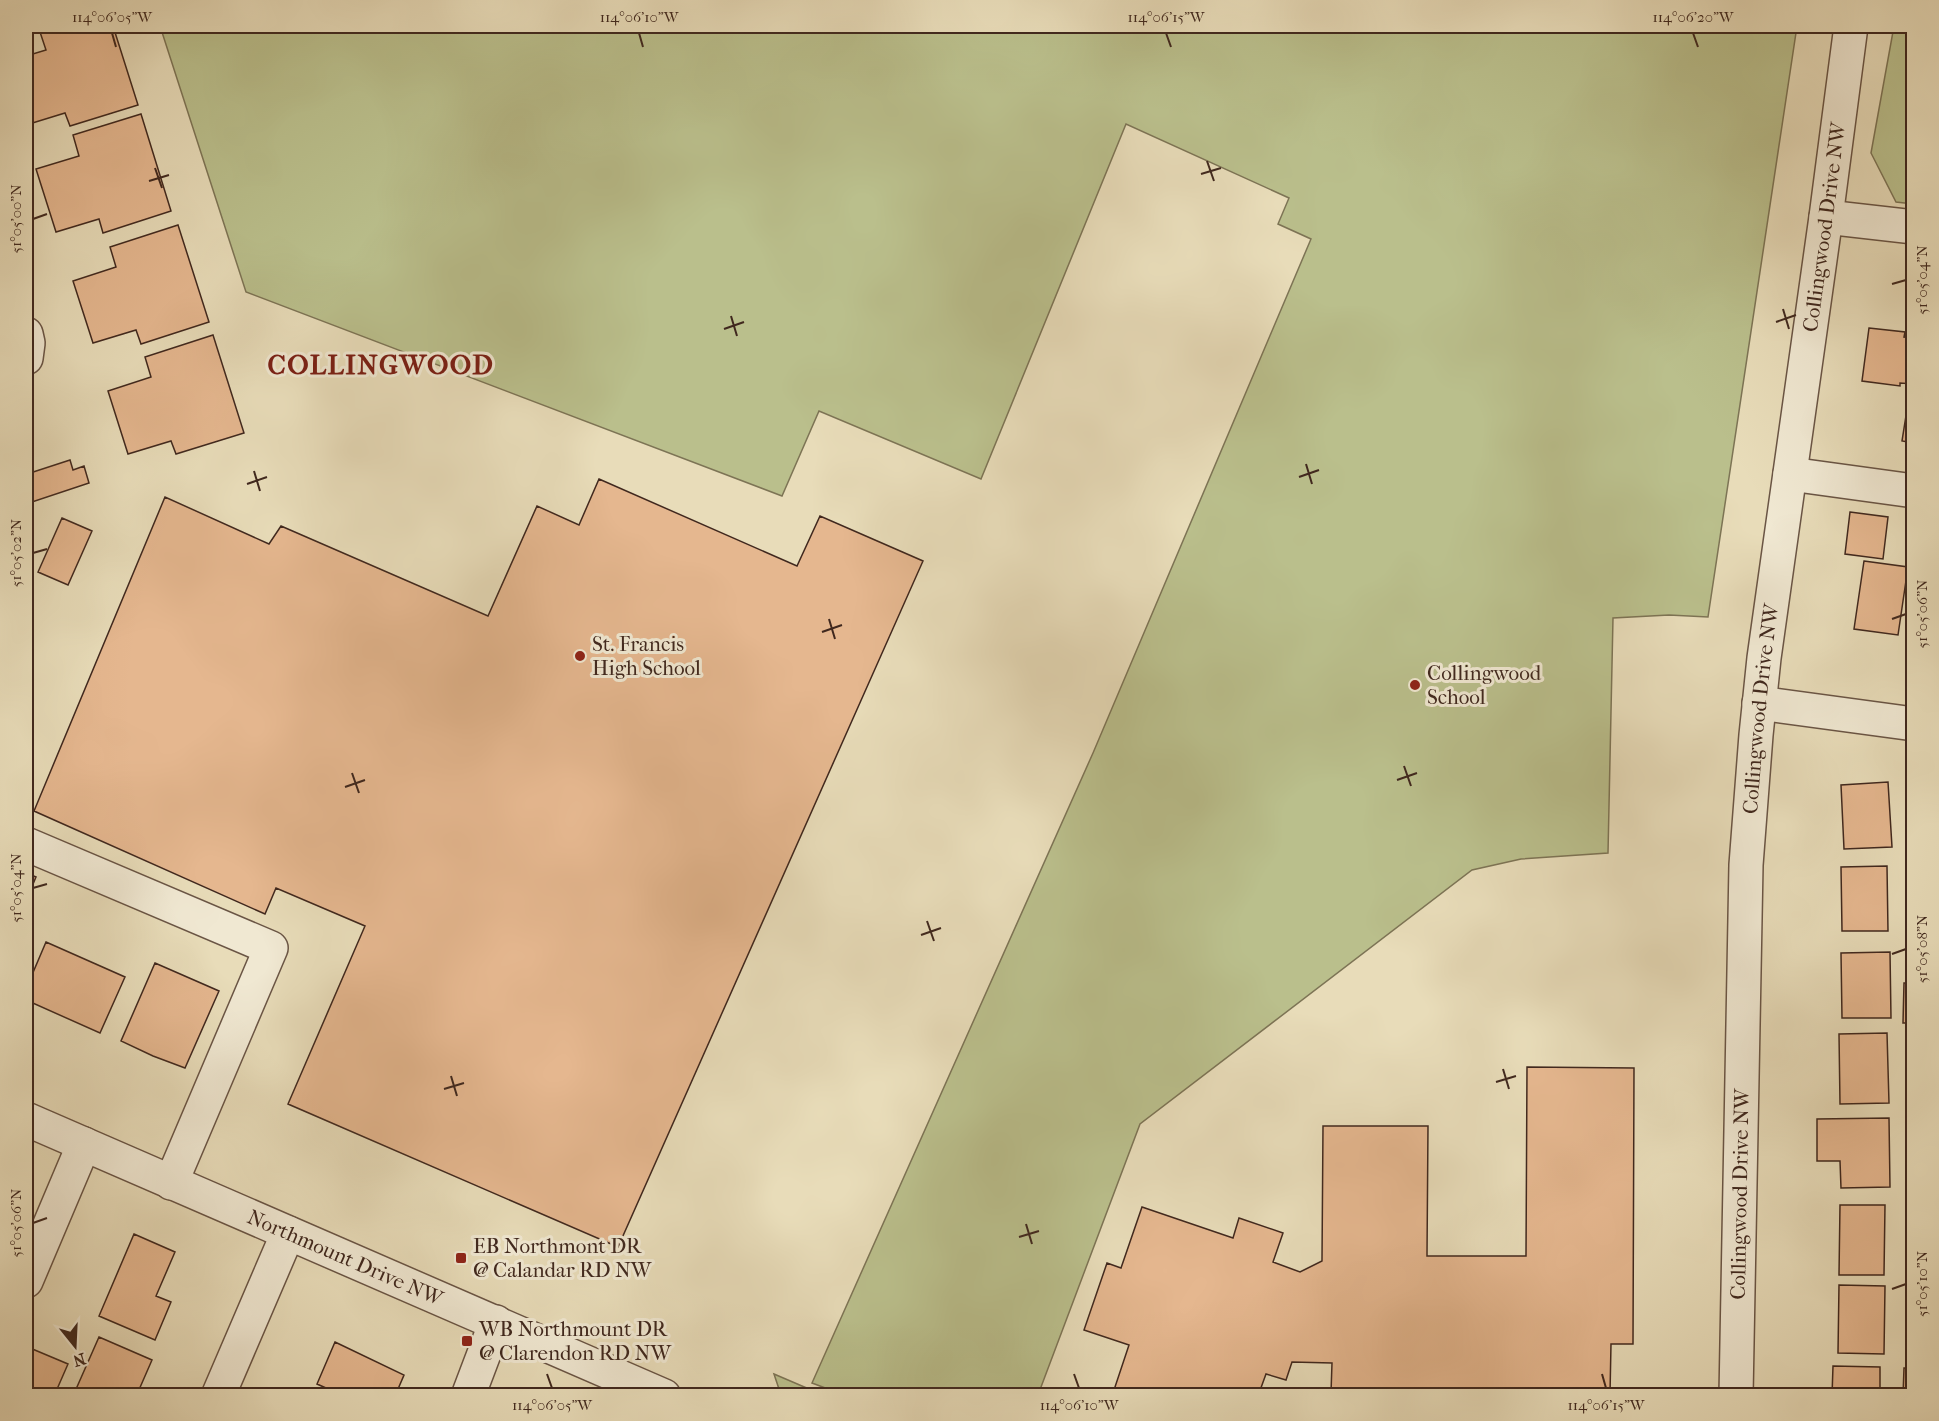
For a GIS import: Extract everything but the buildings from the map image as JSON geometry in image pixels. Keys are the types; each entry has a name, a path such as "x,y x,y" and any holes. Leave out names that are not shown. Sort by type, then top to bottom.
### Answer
{"street":[{"name":"Collingwood Drive NW","path":"1736,1395 1746,865 1759,703 1851,26"},
{"path":"1826,217 1914,227"},
{"path":"26,334 28,344 26,358"},
{"path":"1790,474 1914,491"},
{"path":"1759,703 1914,724"},
{"path":"26,844 270,948 171,1183"},
{"name":"Northmount Drive NW","path":"26,1119 664,1395"},
{"path":"26,1281 84,1144"},
{"path":"218,1395 288,1233"},
{"path":"468,1395 496,1322"}],"green space":[{"path":"160,26 1797,26 1708,617 1669,615 1613,618 1608,853 1521,859 1472,870 1140,1124 1038,1395 844,1395 812,1383 1093,753 1311,239 1278,224 1289,198 1126,124 981,479 819,411 782,496 246,292"},
{"path":"1894,26 1913,26 1913,204 1896,202 1871,153"},
{"path":"774,1374 823,1395 781,1395"}],"place":[{"name":"St. Francis High School","path":"580,656"},
{"name":"Collingwood School","path":"1415,685"},
{"name":"EB Northmont DR @ Calandar RD NW","path":"461,1258"},
{"name":"WB Northmount DR @ Clarendon RD NW","path":"467,1341"}],"district":[{"name":"COLLINGWOOD","path":"381,365"}]}
